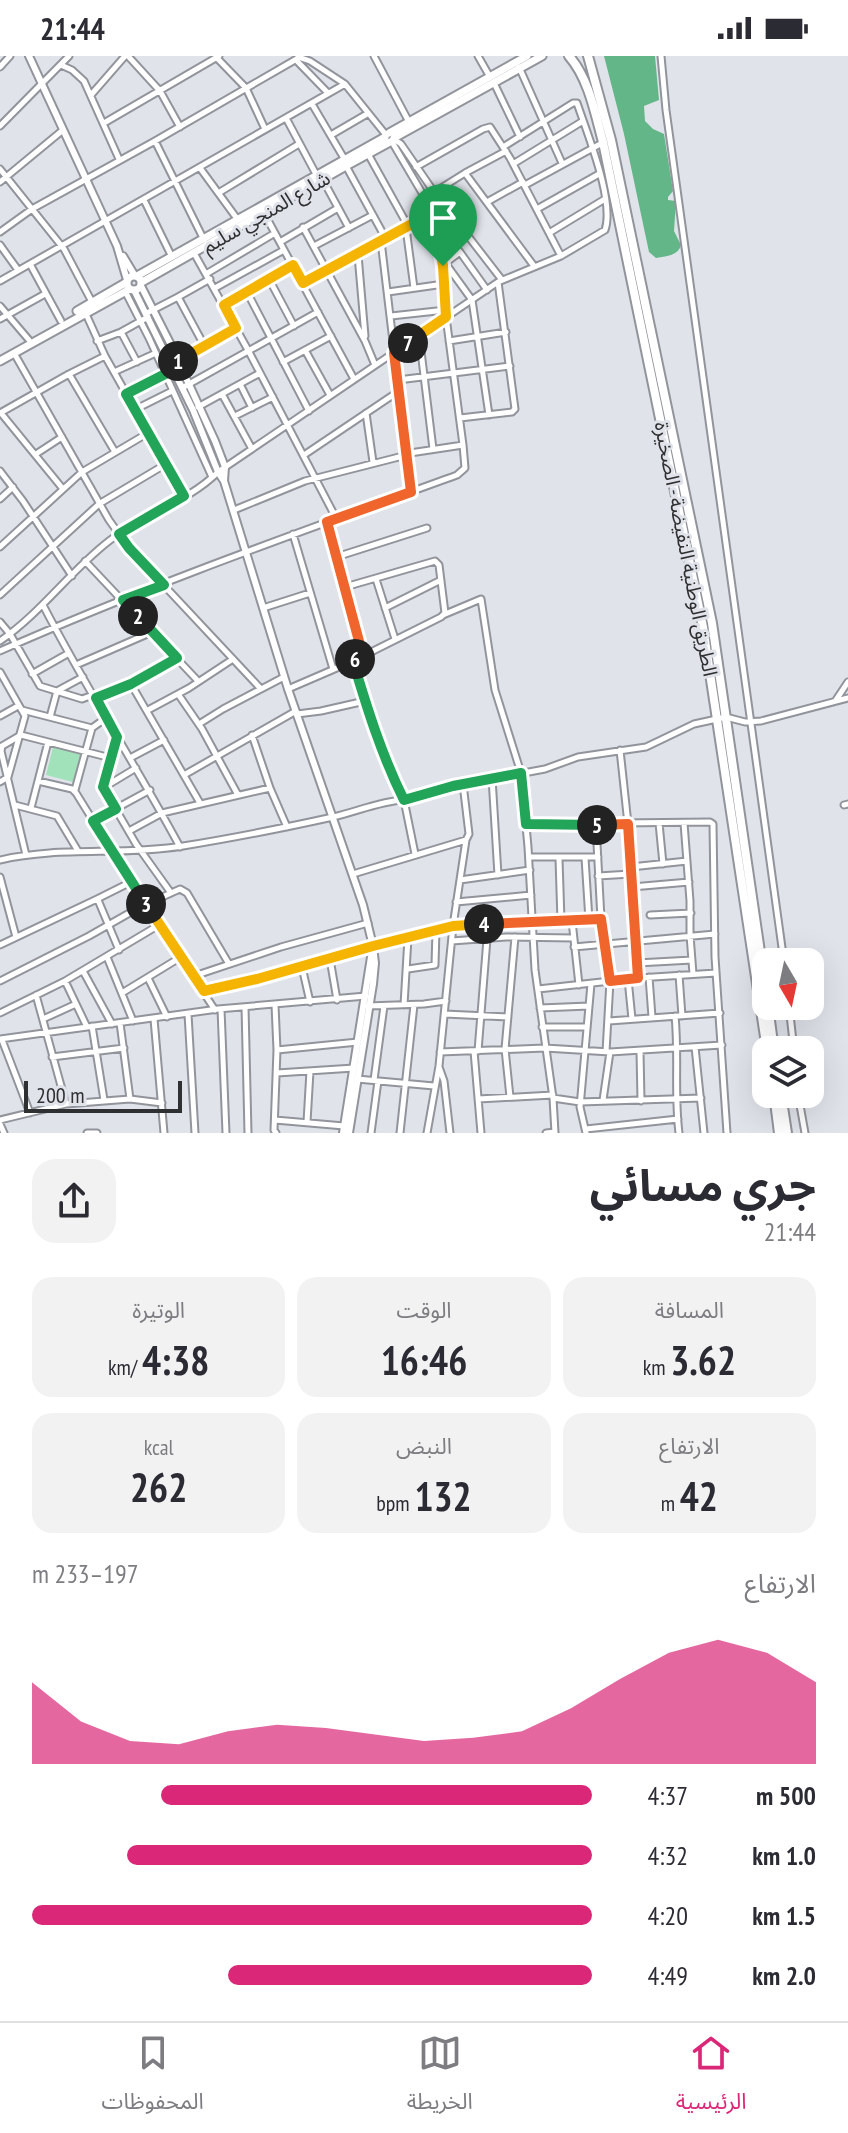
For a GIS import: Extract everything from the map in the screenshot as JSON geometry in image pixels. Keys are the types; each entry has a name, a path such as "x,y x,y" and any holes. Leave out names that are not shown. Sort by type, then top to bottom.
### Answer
{"highway":[{"name":"الطريق الوطنية النفيضة - الصخيرة","path":"569,56 586,87 607,141"},
{"name":"الطريق الوطنية النفيضة - الصخيرة","path":"588,56 708,603 765,1036"},
{"name":"الطريق الوطنية النفيضة - الصخيرة","path":"744,868 758,948"},
{"path":"776,1108 779,1133"},
{"path":"783,1108 787,1133"}],"main road":[{"name":"شارع المنجي سليم","path":"0,358 85,313 238,220 492,80 527,56"},
{"name":"شارع المنجي سليم","path":"345,163 368,154 409,123 542,56"},
{"name":"شارع المنجي سليم","path":"0,358 92,302 194,253 320,177"}],"street":[{"path":"0,67 10,56"},
{"path":"29,56 133,284 179,361 186,386 225,467 224,481 284,677 368,923 375,963 357,1079 345,1131"},
{"path":"0,126 69,56"},
{"path":"91,95 127,56 160,91 180,127"},
{"path":"374,56 409,123"},
{"path":"478,56 520,137"},
{"path":"661,56 782,948"},
{"path":"104,123 217,57 246,88 265,129"},
{"path":"297,58 328,93"},
{"path":"0,232 32,209 297,58 310,61 345,84 390,138 432,213 444,265 446,314 465,463 461,473 246,551 0,651"},
{"path":"61,65 80,76 119,159"},
{"path":"519,67 562,163"},
{"path":"0,281 345,84"},
{"path":"0,641 43,605 85,561 119,534 184,496 446,314 500,281 561,256 605,230 607,222 593,147 575,102 425,198"},
{"path":"312,104 384,240 411,492"},
{"path":"331,135 367,114"},
{"path":"286,118 349,228"},
{"path":"513,164 583,121"},
{"path":"416,167 489,126 505,149 561,256"},
{"path":"0,182 63,130"},
{"path":"390,138 401,144 500,281 514,411 460,418"},
{"path":"155,141 204,240"},
{"path":"487,202 607,141"},
{"path":"220,192 299,144"},
{"path":"368,154 407,227 414,288"},
{"path":"200,168 238,220"},
{"path":"0,169 61,245 92,302"},
{"path":"465,173 534,266"},
{"path":"537,209 599,174"},
{"path":"549,233 605,199"},
{"path":"144,200 172,258"},
{"path":"280,242 338,208"},
{"path":"435,221 449,210"},
{"path":"264,213 354,379"},
{"path":"303,283 432,213"},
{"path":"314,246 373,215"},
{"path":"435,221 487,290"},
{"path":"303,227 375,365"},
{"path":"97,341 141,321 275,233"},
{"path":"0,245 18,270"},
{"path":"215,288 284,250"},
{"path":"444,265 460,252"},
{"path":"194,253 336,518"},
{"path":"358,254 365,341"},
{"path":"30,264 61,321"},
{"path":"224,305 293,265"},
{"path":"444,265 472,300 489,415"},
{"path":"269,279 294,326"},
{"path":"133,284 141,321 172,391 215,474 224,481"},
{"path":"388,292 444,284"},
{"path":"247,292 309,411"},
{"path":"0,319 45,294"},
{"path":"178,297 205,347"},
{"path":"0,306 29,340"},
{"path":"186,386 318,312"},
{"path":"85,313 134,410 184,496"},
{"path":"149,313 172,367 186,386"},
{"path":"391,316 446,314"},
{"path":"126,394 236,328"},
{"path":"121,332 137,362"},
{"path":"449,341 506,332"},
{"path":"419,335 433,449"},
{"path":"283,362 331,336"},
{"path":"305,350 330,395"},
{"path":"14,353 99,504 129,548 261,689"},
{"path":"114,372 156,353"},
{"path":"63,489 0,413 105,356"},
{"path":"398,380 510,366"},
{"path":"196,408 260,373"},
{"path":"69,374 115,452"},
{"path":"240,384 252,408"},
{"path":"134,410 172,391"},
{"path":"304,455 399,391"},
{"path":"222,394 252,449"},
{"path":"235,416 273,397"},
{"path":"196,408 215,474"},
{"path":"366,413 373,462"},
{"path":"0,547 82,472 148,433"},
{"path":"36,454 62,437"},
{"path":"234,510 315,477 407,454 463,445"},
{"path":"0,595 99,504 166,464"},
{"path":"0,471 72,576"},
{"path":"0,499 13,487"},
{"path":"327,522 363,656"},
{"path":"336,557 427,528"},
{"path":"293,534 333,669"},
{"path":"85,561 198,681"},
{"path":"345,587 435,561 439,565 445,609 443,615"},
{"path":"376,579 395,639"},
{"path":"385,608 441,580"},
{"path":"263,608 310,593"},
{"path":"288,689 481,599 495,690 521,773 537,989 553,1097 555,1132 546,1133"},
{"path":"43,605 180,847"},
{"path":"0,622 40,686 82,699 131,684 177,658"},
{"path":"76,665 152,632"},
{"path":"32,674 69,653"},
{"path":"148,710 233,659"},
{"path":"353,661 365,701 404,800 415,854"},
{"path":"0,672 3,684 25,716 8,777 0,782"},
{"path":"50,717 57,691 83,677"},
{"path":"199,724 284,677"},
{"path":"835,701 848,682"},
{"path":"131,684 200,803"},
{"path":"178,694 199,724 238,795"},
{"path":"0,860 78,851 180,847 287,827 463,784 545,769 578,757 646,747 694,724 722,718 752,722 848,698"},
{"path":"184,775 296,712 321,711 365,701"},
{"path":"0,716 20,708 92,728"},
{"path":"106,718 92,728 75,790 159,925 218,1009 226,1133"},
{"path":"26,855 2,746 21,735 111,758"},
{"path":"252,735 287,827"},
{"path":"117,737 103,788 171,893"},
{"path":"130,758 164,740"},
{"path":"31,808 48,742"},
{"path":"620,750 638,978"},
{"path":"103,788 136,768"},
{"path":"492,778 498,875"},
{"path":"38,781 75,790"},
{"path":"427,1133 439,1066 456,902 469,829 463,784"},
{"path":"129,831 162,813 270,788"},
{"path":"93,821 150,790"},
{"path":"15,805 57,816 78,851"},
{"path":"659,823 663,864"},
{"path":"684,823 693,974"},
{"path":"526,824 713,824 716,973 727,1133"},
{"path":"596,825 601,919 610,981 603,1100"},
{"path":"353,874 466,840"},
{"path":"529,857 598,857"},
{"path":"585,858 589,920"},
{"path":"559,859 561,921"},
{"path":"598,876 687,861"},
{"path":"460,880 530,870"},
{"path":"0,877 16,937"},
{"path":"0,945 131,882"},
{"path":"632,887 689,882"},
{"path":"0,981 180,889 185,891 229,964"},
{"path":"456,902 531,895"},
{"path":"97,899 119,950"},
{"path":"650,915 691,913"},
{"path":"204,991 453,926 601,919"},
{"path":"572,921 579,985"},
{"path":"194,976 368,923"},
{"path":"0,1013 65,981 159,925"},
{"path":"407,969 435,965 436,930"},
{"path":"574,947 715,934"},
{"path":"452,941 515,937 573,938"},
{"path":"510,1097 505,1049 515,937"},
{"path":"404,1005 408,938"},
{"path":"481,1133 476,1051 487,939"},
{"path":"345,1131 358,1042 367,1006 373,946"},
{"path":"107,957 133,1021"},
{"path":"122,993 181,957"},
{"path":"330,959 337,1000"},
{"path":"637,963 692,960"},
{"path":"302,967 310,1002"},
{"path":"83,971 112,1024"},
{"path":"537,989 716,973"},
{"path":"679,975 676,1099 679,1133"},
{"path":"649,977 652,1017"},
{"path":"148,978 167,1017"},
{"path":"628,979 632,1019"},
{"path":"65,981 90,1027 104,1100"},
{"path":"591,983 580,1102 586,1131 678,1119"},
{"path":"36,995 66,1104"},
{"path":"30,1113 1,1040 218,1009 366,996"},
{"path":"367,1006 446,1001"},
{"path":"43,1019 76,1004"},
{"path":"275,1005 276,1133"},
{"path":"400,1133 414,1005"},
{"path":"371,1133 384,1006"},
{"path":"540,1008 589,1006"},
{"path":"245,1007 248,1133"},
{"path":"609,1021 720,1013"},
{"path":"188,1014 195,1133"},
{"path":"445,1014 508,1017"},
{"path":"154,1019 164,1133"},
{"path":"120,1023 130,1099"},
{"path":"542,1027 587,1027"},
{"path":"277,1050 358,1042"},
{"path":"440,1052 545,1048 608,1052 722,1045"},
{"path":"695,1047 704,1133"},
{"path":"52,1057 124,1048"},
{"path":"640,1051 641,1101"},
{"path":"439,1066 450,1133"},
{"path":"277,1073 354,1068"},
{"path":"307,1122 310,1071"},
{"path":"357,1079 434,1086"},
{"path":"478,1099 553,1097 580,1102 701,1098"},
{"path":"4,1133 0,1122 66,1104 130,1099 162,1103"},
{"path":"801,1108 805,1133"},
{"path":"275,1120 307,1122 345,1131"},
{"path":"87,1133 95,1133"}],"green space":[{"path":"604,56 655,56 659,100 644,106 645,121 664,134 673,191 668,200 676,201 674,231 681,245 671,255 656,258 649,252"},
{"path":"53,747 81,754 73,782 46,775"}],"route":[{"path":"432,213 443,266 446,317 394,353 411,492 327,522 363,656 353,661 380,742 404,800 453,786 521,773 526,824 628,824 638,978 610,981 601,919 453,926 204,991 93,821 116,809 103,787 117,737 96,698 131,684 177,658 123,600 164,585 119,534 184,496 126,394 173,370 171,365 236,328 224,305 293,265 303,283 432,213"}]}
